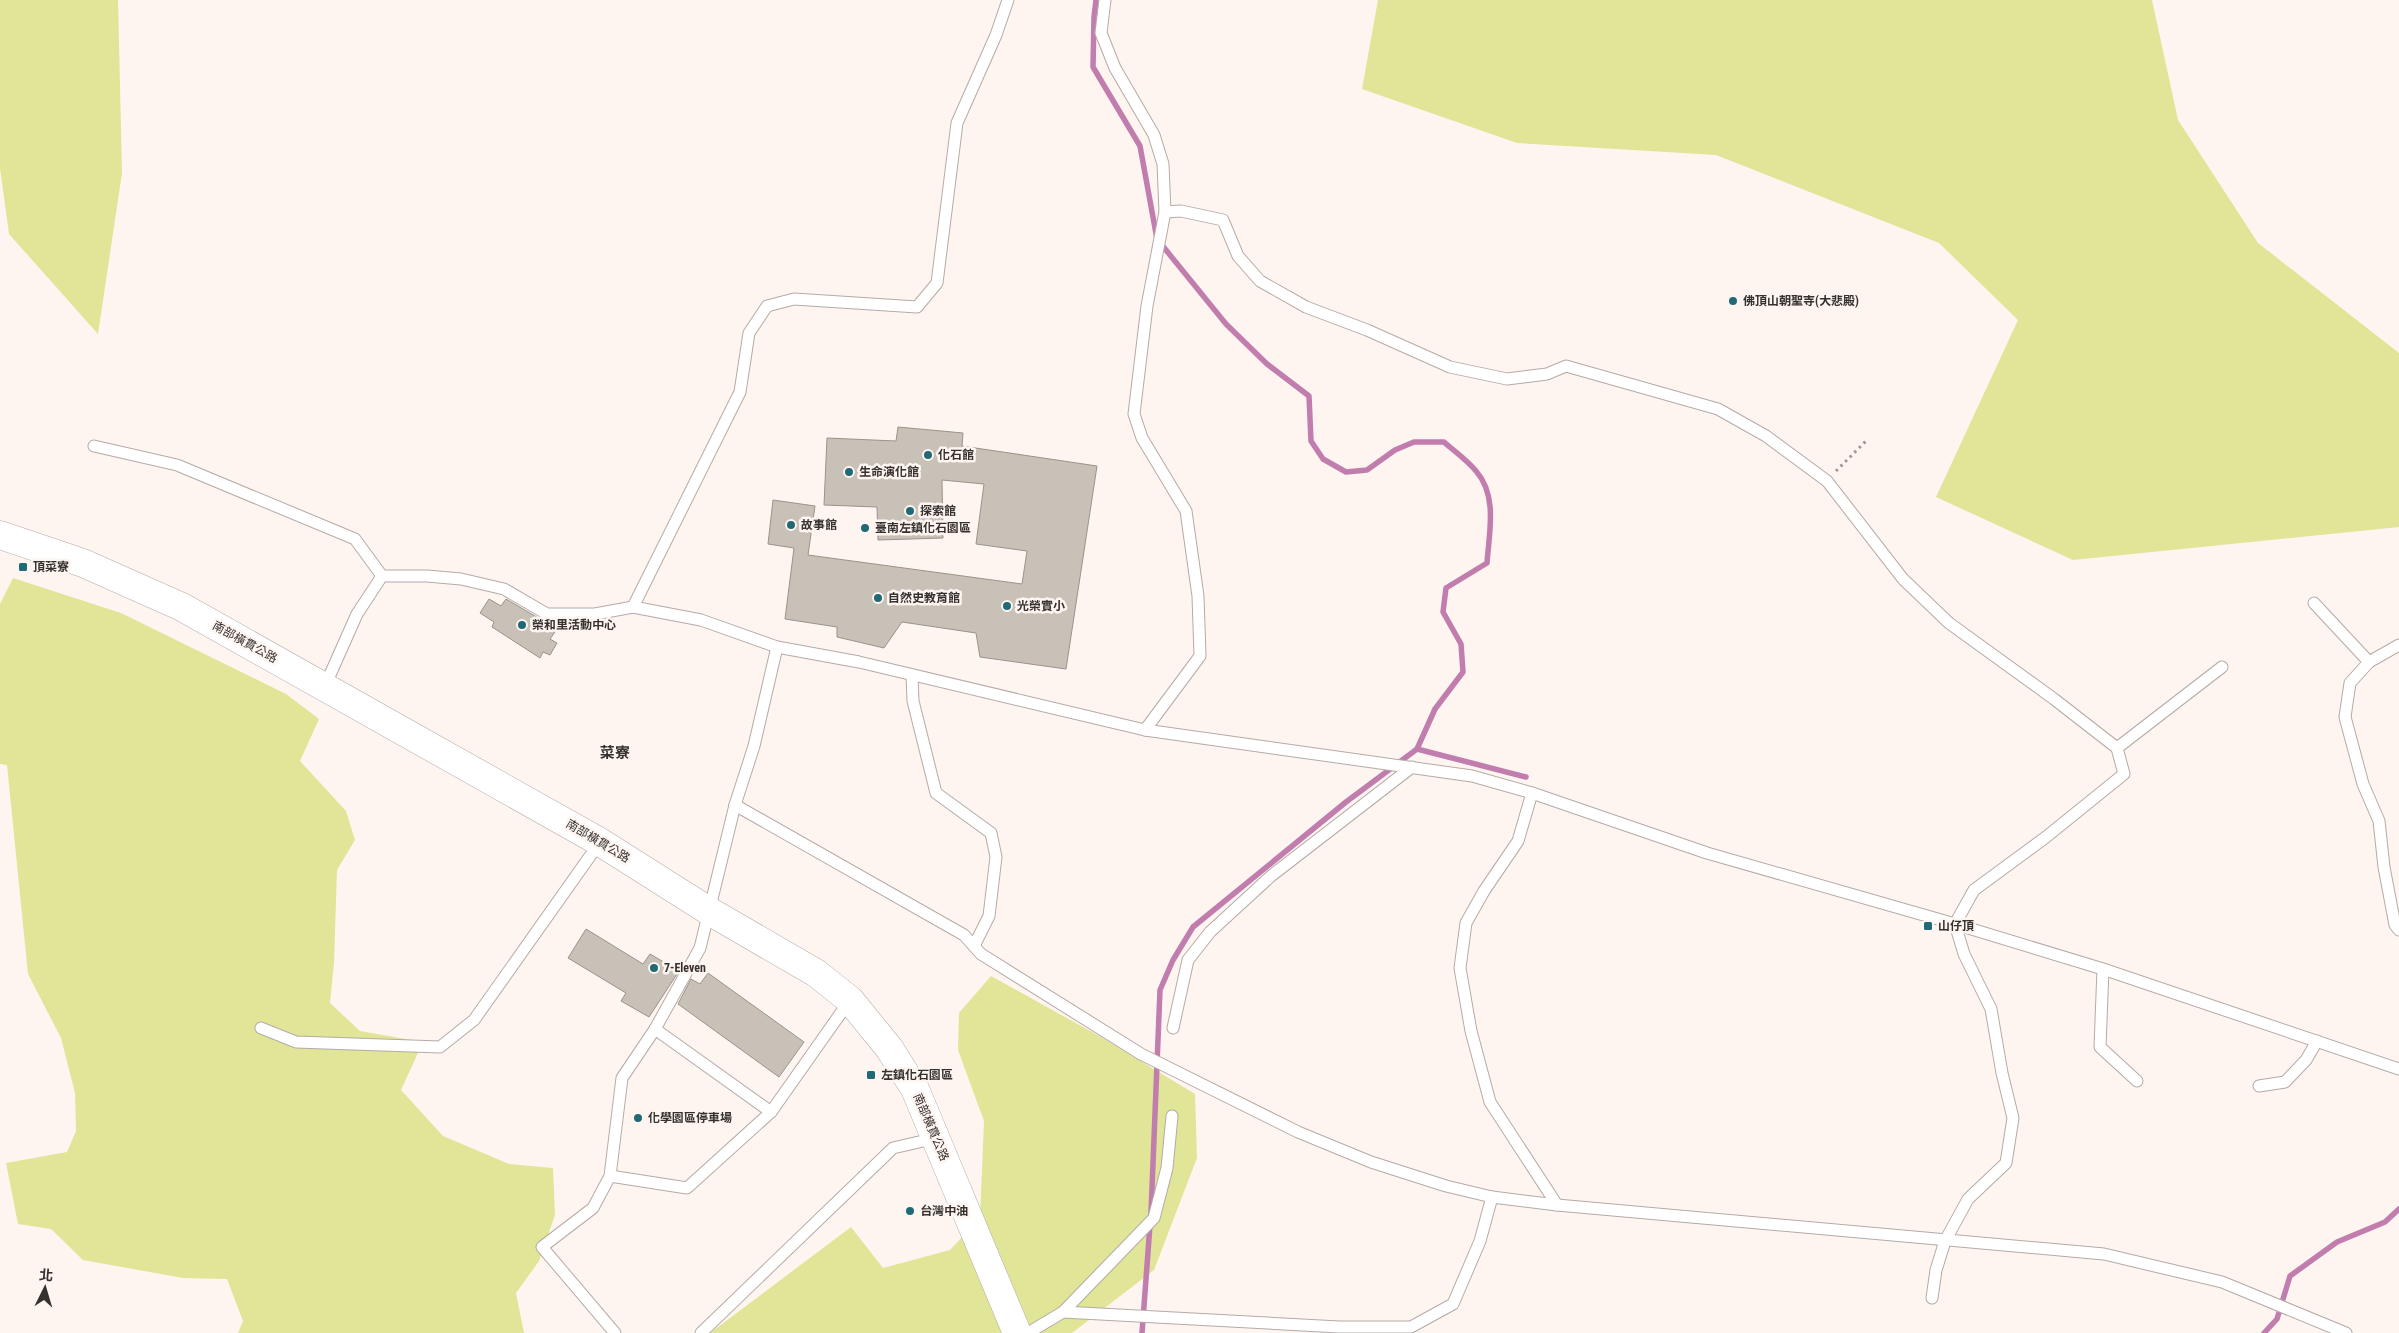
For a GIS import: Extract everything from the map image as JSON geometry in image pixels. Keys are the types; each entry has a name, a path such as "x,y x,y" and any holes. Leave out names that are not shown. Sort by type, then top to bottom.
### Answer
{"main road":[{"name":"南部橫貫公路","path":"0,535 83,563 182,607 600,842 816,973 850,1000 889,1048 915,1089 1017,1333"}],"lane":[{"path":"632,607 740,392 749,333 767,306 794,299 917,307 937,283 956,123 996,35 1008,0"},
{"path":"1105,0 1100,33 1115,68 1154,135 1163,164 1166,212 1147,306 1134,414 1142,438 1186,511 1198,596 1200,656 1145,730"},
{"path":"1166,212 1181,211 1223,220 1238,256 1260,281 1306,307 1368,330 1450,367 1507,379 1546,374 1566,366 1718,409 1766,436 1826,481 1903,579 1949,623 2054,699 2117,748 2124,774 2046,838 1974,890 1955,924 1964,954 1991,1009 2012,1118 2006,1164 1968,1199 1945,1241 1936,1270 1932,1298"},
{"path":"94,446 177,466 355,539 382,576"},
{"path":"382,576 427,576 461,579 504,590 547,614 595,614 632,607 701,620 777,647 859,662 1145,730 1472,776 1532,793 1707,853 1955,924 2103,969 2399,1069"},
{"path":"325,686 357,614 382,576"},
{"path":"2314,603 2369,662"},
{"path":"2399,645 2369,662 2350,683 2344,717 2363,784 2379,822 2384,867 2396,925 2399,930"},
{"path":"614,1333 542,1247 593,1208 610,1176 622,1078 655,1029 700,948 736,805 754,746 777,647"},
{"path":"2117,748 2222,667"},
{"path":"912,675 913,700 936,793 991,833 996,858 989,916 974,946"},
{"path":"1173,1028 1188,960 1210,932 1271,876 1412,767"},
{"path":"1532,793 1518,841 1484,891 1466,923 1460,968 1471,1031 1490,1102 1557,1205"},
{"path":"736,805 964,935 981,954 1141,1054 1298,1132 1370,1162 1446,1186 1492,1197 1557,1205 2104,1254 2222,1282 2346,1333"},
{"path":"261,1028 296,1042 440,1046 474,1020 600,842"},
{"path":"2103,969 2100,1047 2137,1081"},
{"path":"610,1176 687,1188 771,1112 850,1000"},
{"path":"655,1029 771,1112"},
{"path":"2259,1086 2285,1082 2306,1060 2317,1041"},
{"path":"1028,1333 1063,1312 1154,1218 1167,1168 1172,1116"},
{"path":"701,1333 893,1148 936,1138"},
{"path":"1063,1312 1339,1327 1411,1327 1453,1304 1480,1241 1492,1197"}],"path":[{"path":"1826,481 1866,441"}],"green space":[{"path":"0,0 118,0 122,173 98,334 9,234 0,168"},
{"path":"1378,0 2152,0 2178,120 2258,243 2399,353 2399,527 2073,560 1936,497 2018,320 1939,243 1716,155 1517,143 1362,89"},
{"path":"13,578 121,613 286,694 319,719 300,761 346,811 355,840 337,870 334,963 330,1003 360,1031 423,1042 401,1090 443,1136 509,1164 553,1168 555,1215 539,1261 516,1293 524,1333 238,1333 243,1321 227,1279 183,1278 83,1260 51,1229 18,1224 6,1163 67,1152 76,1131 75,1093 61,1038 28,974 7,765 0,764 0,604"},
{"path":"991,976 1101,1037 1195,1094 1197,1158 1154,1270 1072,1333 710,1333 851,1227 883,1268 950,1250 980,1218 984,1121 958,1050 959,1013"}],"building":[{"path":"898,427 963,433 962,446 1097,466 1066,669 980,657 976,633 902,622 884,648 837,637 837,627 785,619 794,548 768,544 773,500 815,506 808,555 1022,584 1027,551 976,544 984,484 942,480 943,538 878,540 877,507 824,505 827,438 896,441"},
{"name":"榮和里活動中心","path":"489,599 501,606 506,599 557,629 550,639 557,643 550,655 543,652 540,658 492,627 494,622 480,613"},
{"path":"586,929 643,964 650,954 679,971 649,1017 621,1001 626,993 568,958"},
{"path":"708,973 804,1042 779,1077 678,1004 691,979 700,984"}],"waterway":[{"path":"1096,0 1093,67 1140,146 1157,239 1226,324 1267,364 1309,396 1311,441 1323,459 1346,472 1367,470 1395,450 1414,442 1444,442 1476,471 1483,481 1490,503 1487,563 1446,588 1443,612 1461,644 1463,672 1435,709 1417,749 1346,802 1193,927 1173,960 1160,990 1151,1213"},
{"path":"1417,749 1526,777"},
{"path":"2264,1333 2277,1319 2290,1276 2337,1242 2385,1222 2399,1209"},
{"path":"1142,1333 1150,1225"}],"place":[{"name":"佛頂山朝聖寺(大悲殿)","path":"1733,301"},
{"name":"化石館","path":"928,455"},
{"name":"生命演化館","path":"849,472"},
{"name":"探索館","path":"910,511"},
{"name":"故事館","path":"791,525"},
{"name":"臺南左鎮化石園區","path":"865,528"},
{"name":"頂菜寮","path":"23,567"},
{"name":"自然史教育館","path":"878,598"},
{"name":"光榮實小","path":"1007,606"},
{"name":"榮和里活動中心","path":"522,625"},
{"name":"山仔頂","path":"1928,926"},
{"name":"7-Eleven","path":"654,968"},
{"name":"左鎮化石園區","path":"871,1075"},
{"name":"化學園區停車場","path":"638,1118"},
{"name":"台灣中油","path":"910,1211"}],"district":[{"name":"菜寮","path":"615,753"}]}
